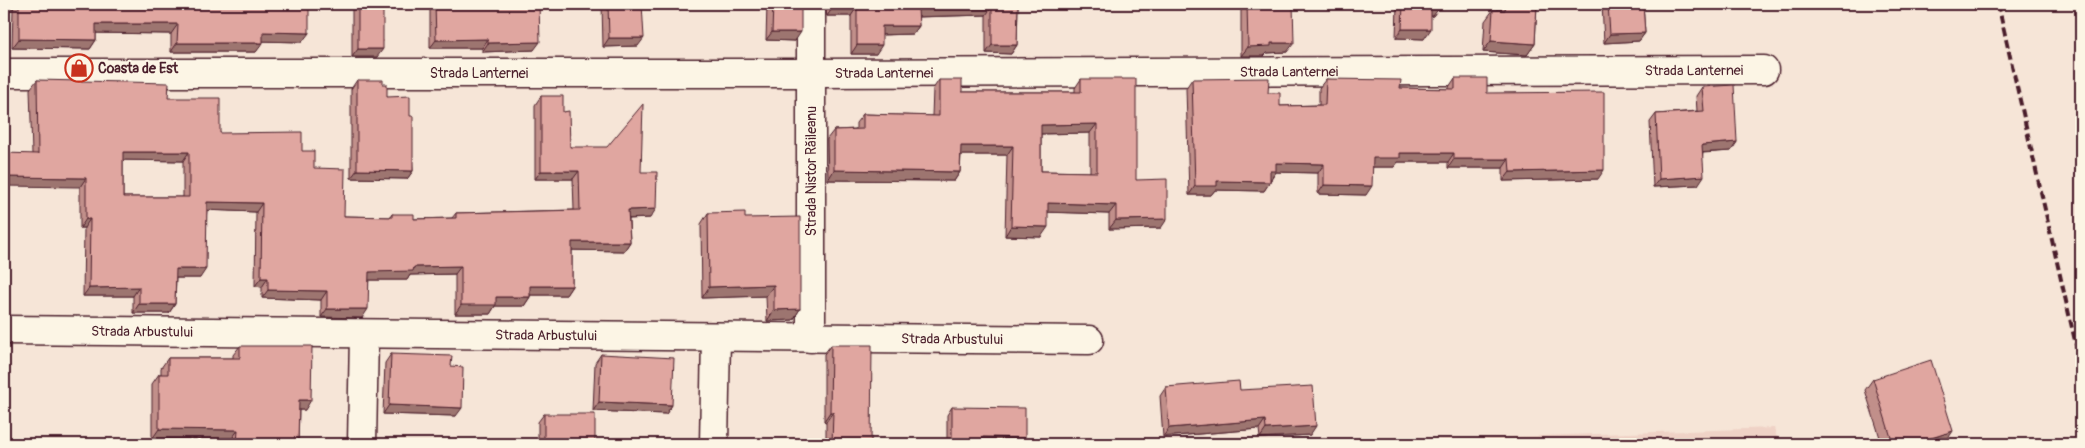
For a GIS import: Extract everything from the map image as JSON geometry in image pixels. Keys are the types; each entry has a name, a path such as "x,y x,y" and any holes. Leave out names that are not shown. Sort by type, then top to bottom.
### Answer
{"street":[{"name":"Strada Nistor Răileanu","path":"810,338 811,4"},
{"name":"Strada Lanternei","path":"4,73 1764,70"},
{"name":"Strada Arbustului","path":"4,330 1089,340"},
{"path":"362,444 364,334"},
{"path":"714,444 716,337"}],"shaded area":[{"path":"1774,428 1779,444 1331,444 1331,443"}],"building":[{"path":"19,4 309,4 309,33 263,32 263,43 177,43 178,24 96,24 96,40 19,39"},
{"path":"358,4 383,4 383,49 358,49"},
{"path":"435,4 539,4 540,42 488,43 488,39 436,40"},
{"path":"608,4 642,4 644,38 609,38"},
{"path":"773,4 801,4 801,32 772,32"},
{"path":"832,4 1018,4 1017,45 992,45 992,7 918,9 919,26 882,26 882,45 857,45 857,7 833,7"},
{"path":"1247,4 1293,4 1294,43 1271,43 1271,46 1248,47"},
{"path":"1403,4 1440,4 1440,7 1431,7 1431,29 1402,29"},
{"path":"1506,4 1537,4 1535,44 1491,41 1493,10 1505,10"},
{"path":"1608,4 1643,4 1645,33 1610,34"},
{"path":"1269,78 1268,93 1280,93 1280,106 1325,105 1326,79 1401,80 1400,88 1455,89 1455,78 1487,78 1487,93 1604,92 1604,170 1510,172 1509,159 1454,159 1454,153 1400,153 1400,158 1373,158 1372,186 1324,185 1324,164 1276,163 1276,171 1270,171 1270,182 1217,181 1217,186 1195,186 1192,79"},
{"path":"1081,79 1136,79 1136,180 1167,179 1167,219 1116,220 1116,205 1048,203 1048,227 1011,226 1013,146 961,146 960,172 834,170 834,130 863,129 863,114 939,116 939,80 962,80 962,92 1081,92","holes":["1097,124 1097,172 1041,171 1041,125"]},
{"path":"37,80 169,83 168,98 220,98 220,133 302,132 302,151 314,151 314,168 345,169 344,216 392,217 392,214 414,214 414,219 456,218 456,213 580,210 579,171 541,171 541,96 563,96 563,112 569,111 570,147 607,147 643,104 641,172 657,172 656,209 628,210 630,242 572,242 572,286 530,286 530,297 496,297 496,305 461,305 461,266 414,267 413,271 369,272 368,309 327,309 327,291 268,290 268,278 261,278 262,203 207,202 206,269 176,269 175,304 139,304 139,287 89,288 90,219 86,219 86,178 4,177 4,153 38,154","holes":["123,152 189,152 189,197 123,197"]},
{"path":"357,80 383,80 383,84 387,84 387,97 410,96 410,116 413,116 413,171 357,170"},
{"path":"1734,85 1737,142 1702,145 1704,176 1659,179 1656,114 1704,111 1702,87"},
{"path":"745,212 745,218 800,217 800,309 774,310 774,285 709,287 708,213"},
{"path":"831,345 872,345 871,444 832,444 833,412 830,412"},
{"path":"240,346 312,346 311,400 299,400 298,444 237,444 238,430 159,429 159,374 168,374 168,358 240,358"},
{"path":"391,354 452,356 451,366 463,367 462,408 389,405"},
{"path":"601,354 674,358 672,405 599,402"},
{"path":"1931,360 1953,431 1913,444 1893,444 1873,379"},
{"path":"1239,381 1240,390 1313,386 1316,426 1266,429 1265,420 1169,428 1166,387"},
{"path":"952,407 1025,408 1025,438 983,437 982,444 952,444"},
{"path":"544,414 595,414 595,444 544,444"}],"railway":[{"path":"1998,4 2081,367"}],"place":[{"name":"Coasta de Est","path":"79,68"}]}
